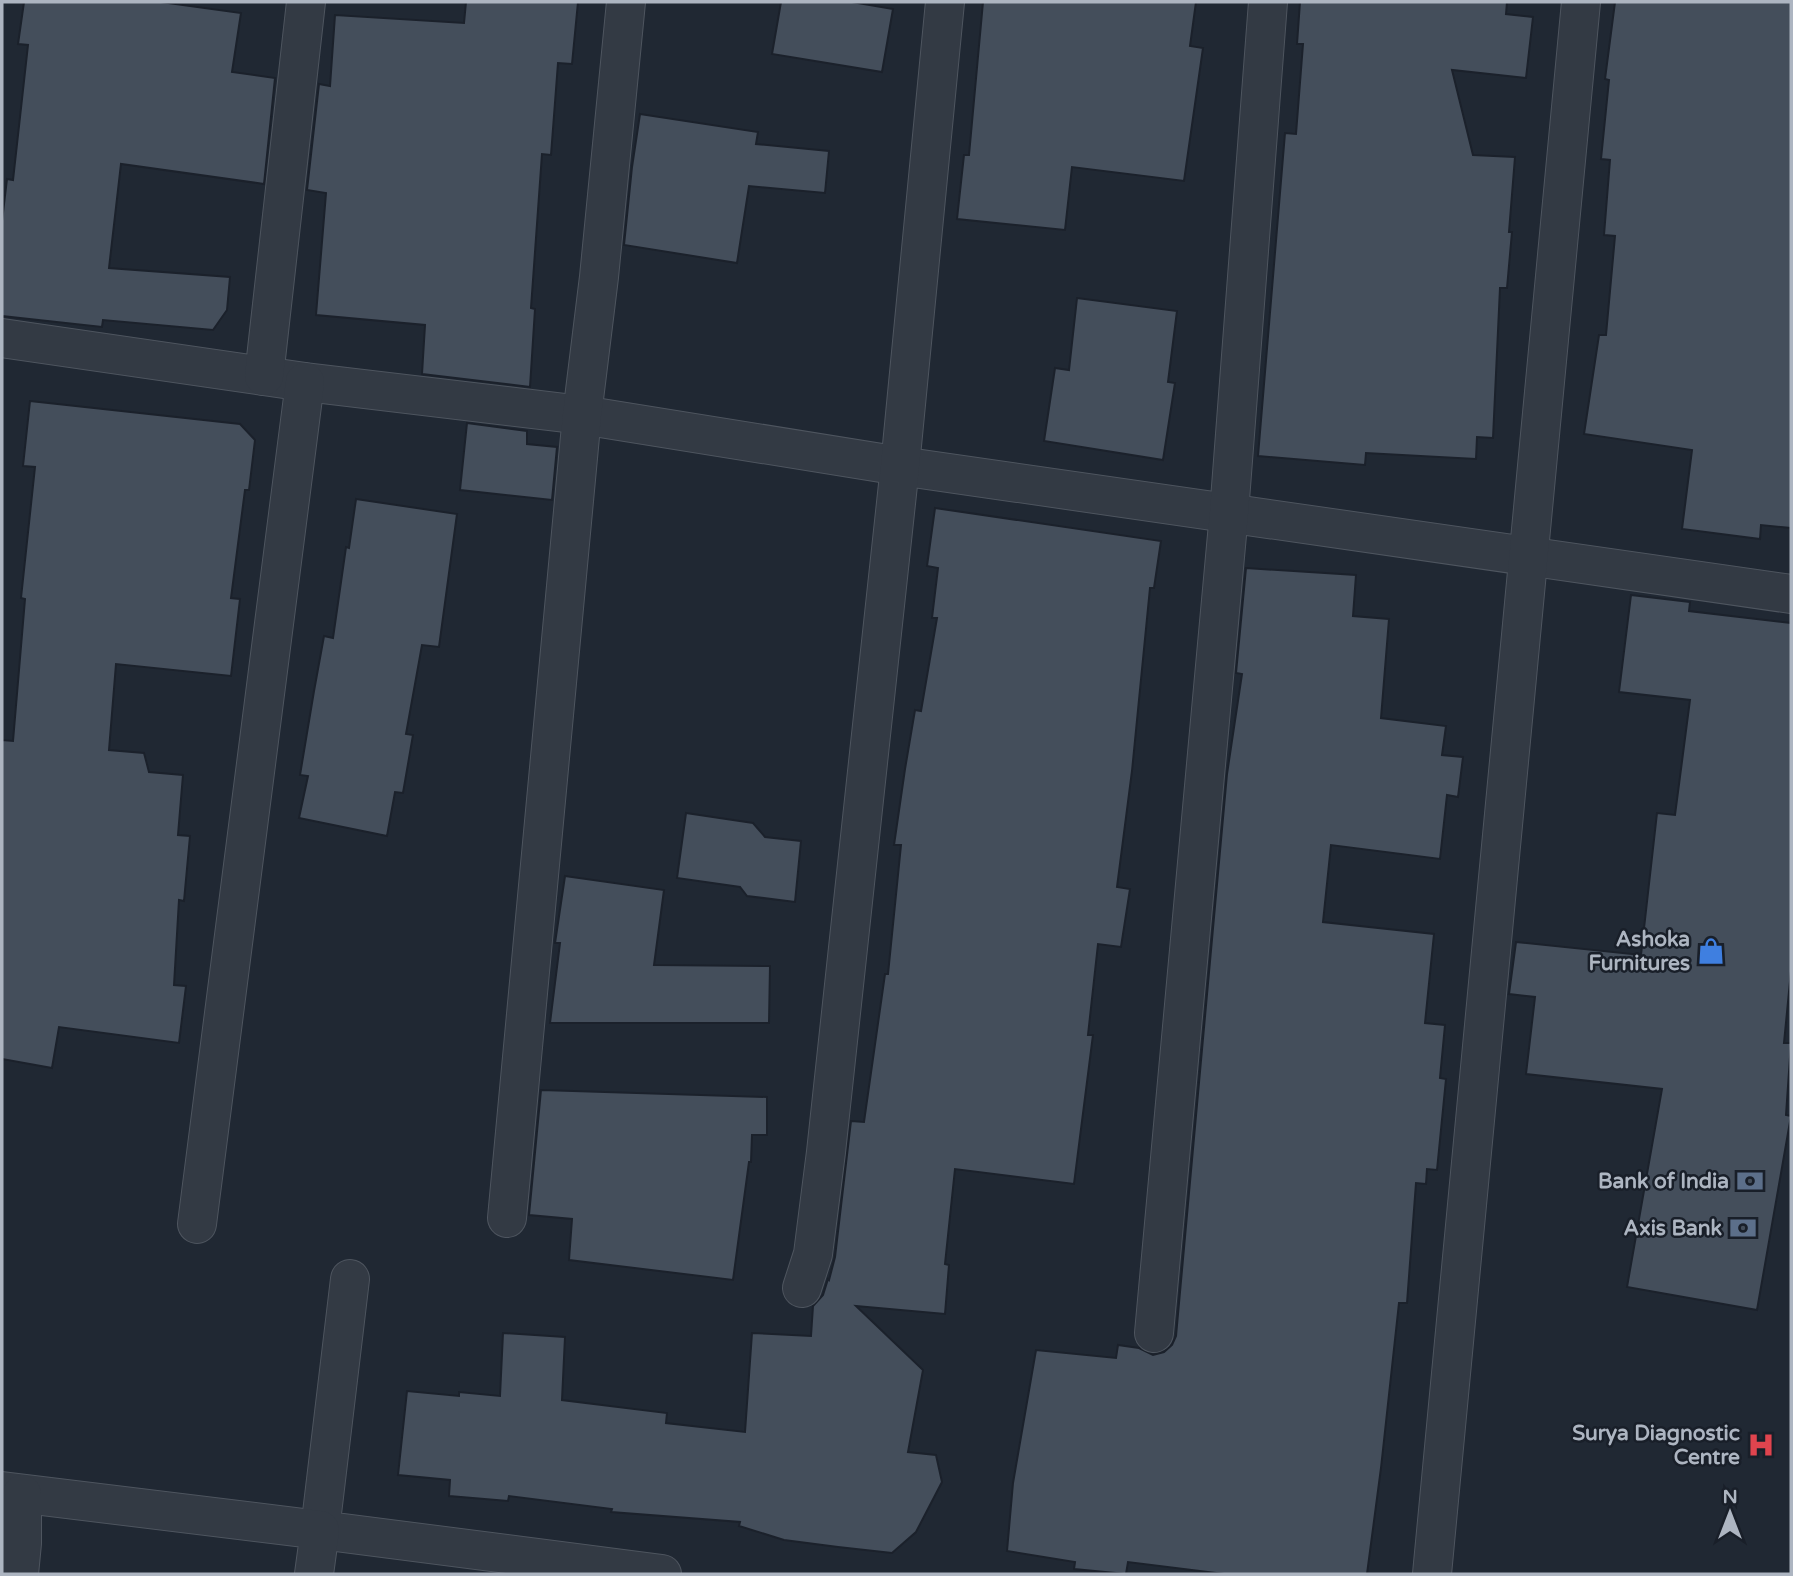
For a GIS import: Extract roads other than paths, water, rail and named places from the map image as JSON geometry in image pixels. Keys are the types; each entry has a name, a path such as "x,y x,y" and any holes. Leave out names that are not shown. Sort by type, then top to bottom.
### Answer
{"street":[{"path":"264,376 306,2"},
{"path":"507,1218 582,415 600,278 626,2"},
{"path":"802,1288 813,1254 826,1152 900,466 945,2"},
{"path":"1154,1334 1228,513 1268,2"},
{"path":"1432,1574 1581,2"},
{"path":"2,338 305,382 582,415 900,466 1791,594"},
{"path":"197,1224 305,382"},
{"path":"314,1574 350,1279"},
{"path":"19,1574 22,1543 12,1493 662,1574"}],"place":[{"name":"Ashoka Furnitures","path":"1711,951"},
{"name":"Bank of India","path":"1750,1181"},
{"name":"Axis Bank","path":"1743,1228"},
{"name":"Surya Diagnostic Centre","path":"1761,1445"}]}
